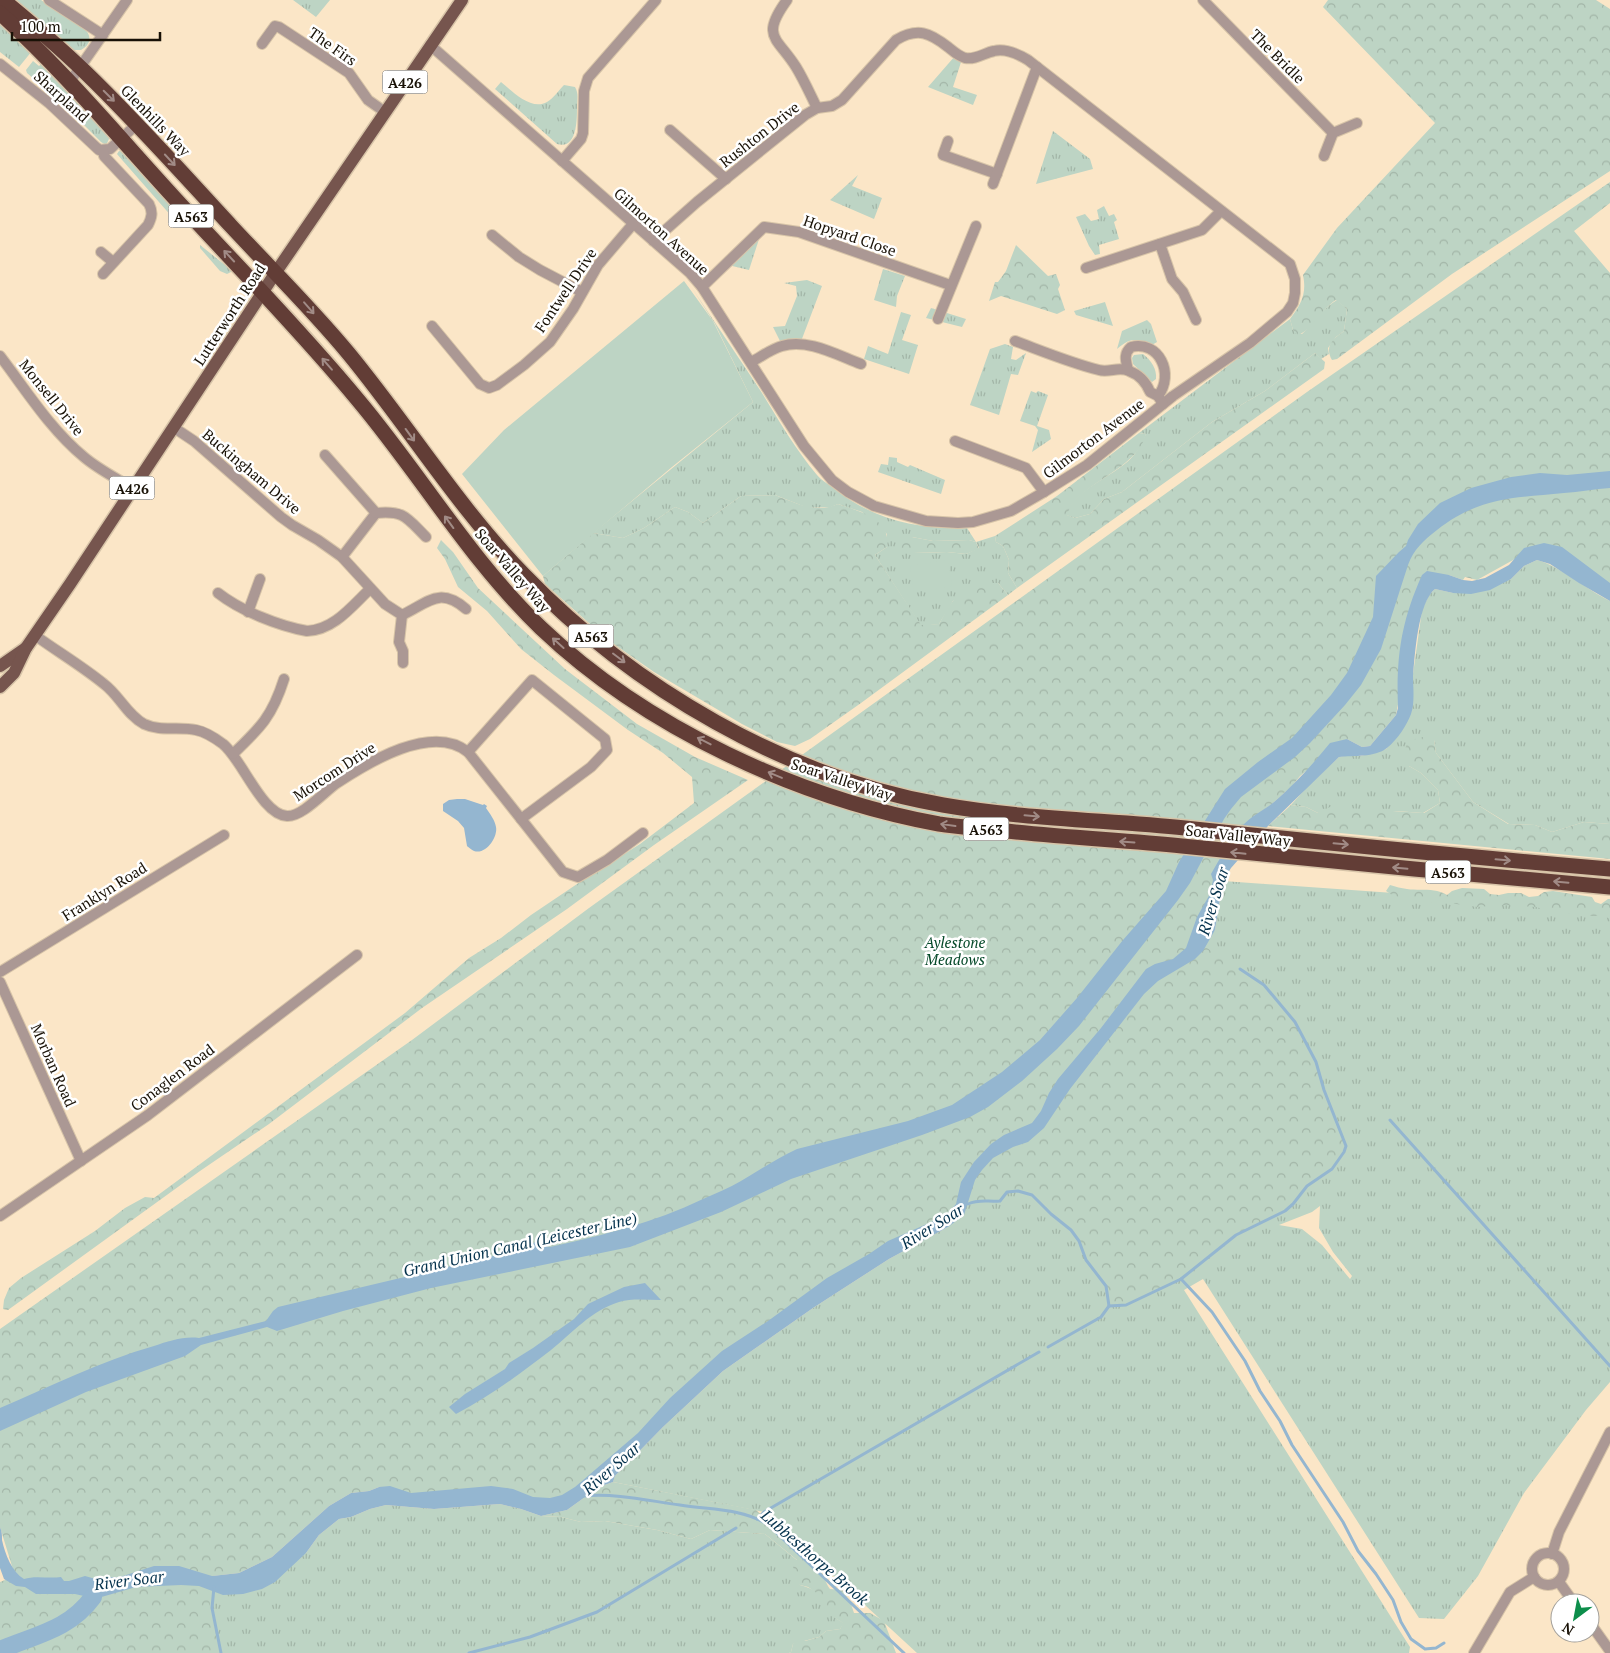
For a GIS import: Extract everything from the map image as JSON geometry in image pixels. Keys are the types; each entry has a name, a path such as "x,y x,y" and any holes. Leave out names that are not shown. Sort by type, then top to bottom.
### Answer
{"highway":[{"name":"Glenhills Way","path":"4,0 80,67 137,124 276,272"},
{"name":"A563","path":"0,13 69,83 262,292"},
{"name":"Soar Valley Way","path":"276,272 349,354 470,515 528,580 593,637 656,686 731,731 764,747 814,769 878,790 942,805 1029,816 1178,828 1610,869"},
{"name":"Soar Valley Way","path":"262,292 359,401 475,555 498,583 541,628 609,685 684,730 748,764 802,786 873,810 944,825 1610,887"}],"main road":[{"name":"Lutterworth Road","path":"0,687 14,673 26,648 36,636 262,292 462,0"},
{"name":"Lutterworth Road","path":"1,665 26,648"},
{"path":"1,665 14,673"}],"street":[{"path":"48,0 103,35"},
{"path":"69,83 127,0"},
{"path":"562,161 581,139 583,133 584,91 588,78 656,0"},
{"path":"786,0 774,20 773,30 776,41 794,64 817,108"},
{"name":"The Bridle","path":"1202,0 1333,133"},
{"name":"The Firs","path":"262,44 275,26 279,27 349,74 368,100 385,112"},
{"name":"Rushton Drive","path":"652,241 806,115 817,108 832,106 842,100 884,52 896,40 907,33 928,34 958,56"},
{"name":"Gilmorton Avenue","path":"430,45 690,273 702,287 804,446 817,463 840,486 874,506 926,521 958,523 973,522 1011,511 1087,464 1160,400 1250,342 1287,312 1293,303 1296,293 1290,264 1037,67 1017,54 1004,51 995,51 981,57 958,56"},
{"name":"Sharpland","path":"0,64 49,103 96,148 104,151 104,156 149,204 152,218 103,274"},
{"path":"948,141 943,155 995,179 1037,67"},
{"path":"1324,156 1333,133 1357,123"},
{"path":"104,151 110,149 137,124"},
{"path":"670,130 726,179"},
{"path":"1086,268 1202,230 1220,211"},
{"name":"Fontwell Drive","path":"432,326 480,384 489,388 503,382 550,342 574,309 598,265 633,224"},
{"path":"938,319 950,285 976,226"},
{"name":"Hopyard Close","path":"702,287 764,227 799,232 950,285"},
{"path":"492,235 540,270 582,292"},
{"path":"1160,244 1172,279 1183,292 1196,320"},
{"path":"101,252 113,262"},
{"path":"1015,342 1102,371 1128,370 1140,376 1150,392 1160,400 1166,377 1162,361 1156,353 1142,346 1131,347 1125,357 1128,370"},
{"path":"751,362 782,346 800,344 810,345 861,364"},
{"name":"Monsell Drive","path":"0,356 42,413 62,436 84,457 132,488"},
{"name":"Buckingham Drive","path":"173,427 194,441 281,517 318,540 342,558 385,604 402,616"},
{"path":"955,441 1026,468 1044,492"},
{"path":"325,454 376,513"},
{"path":"342,558 376,513 394,512 403,516 426,537"},
{"path":"248,612 260,579"},
{"path":"218,593 232,604 248,612 297,629 316,631 341,617 370,589"},
{"path":"403,663 403,651 400,642 402,616 434,598 446,597 456,601 466,609"},
{"name":"Morcom Drive","path":"36,636 105,684 133,716 141,722 150,727 187,729 206,733 225,745 267,806 282,815 287,816 301,812 337,783 387,754 423,743 443,741 462,747 468,752 563,872 578,877 607,860 644,833"},
{"path":"232,754 268,717 278,699 284,679"},
{"path":"468,752 532,680 605,739 607,750 591,766 521,819"},
{"name":"Franklyn Road","path":"0,972 224,835"},
{"name":"Conaglen Road","path":"0,1216 148,1115 357,956"},
{"name":"Morban Road","path":"0,982 81,1161"},
{"path":"1552,1554 1559,1532 1610,1432"},
{"path":"1552,1554 1557,1556 1563,1563 1564,1573 1559,1582 1550,1586 1541,1584 1534,1577 1532,1567 1541,1555 1552,1554"},
{"path":"1474,1653 1510,1592 1534,1577"},
{"path":"1559,1582 1567,1593"},
{"path":"1600,1637 1610,1651"}],"green space":[{"path":"10,0 41,0 86,30 89,36 88,44 81,50 72,50"},
{"path":"293,0 330,0 316,17"},
{"path":"1328,0 1596,0 1610,9 1610,171 1452,274 1337,359 1332,360 1329,347 1333,340 1344,331 1347,309 1336,300 1308,329 1297,335 1293,330 1290,319 1304,293 1303,275 1337,228 1435,123 1323,7"},
{"path":"0,19 32,51 19,67 0,52"},
{"path":"955,56 962,59 953,87 977,95 973,105 928,87"},
{"path":"33,61 39,66 42,63 108,133 109,139 106,145 27,73 26,70"},
{"path":"501,82 522,99 535,104 549,101 564,85 575,87 578,97 576,126 569,143 564,145 557,144 495,89"},
{"path":"1053,131 1090,159 1093,169 1036,184"},
{"path":"119,151 124,152 161,193 177,219 173,218 117,154"},
{"path":"858,175 852,186 882,198 874,219 830,200"},
{"name":"Aylestone Meadows","path":"1610,182 1610,203 1574,231 1610,273 1610,588 1564,552 1524,554 1477,580 1465,577 1463,580 1449,575 1420,586 1396,715 1370,746 1362,747 1347,739 1300,776 1273,803 1242,826 1238,826 1218,878 1204,946 1264,985 1295,1022 1316,1062 1324,1090 1346,1146 1332,1169 1307,1186 1285,1211 1236,1235 1181,1279 1126,1305 1109,1306 1106,1286 1086,1260 1079,1241 1071,1230 1032,1195 1017,1191 1007,1192 1000,1201 972,1202 741,1345 572,1501 420,1497 379,1487 369,1491 351,1493 329,1506 272,1557 239,1573 212,1576 209,1596 210,1605 221,1653 0,1653 0,1582 15,1576 0,1527 0,1329 412,1040 589,908 1307,392"},
{"path":"1104,206 1109,216 1114,214 1117,220 1114,222 1119,239 1099,245 1100,254 1095,255 1076,217 1085,214 1091,221 1099,219 1097,210"},
{"path":"761,233 749,270 728,265"},
{"path":"200,245 230,269 231,272 227,274 220,271 200,248"},
{"path":"1016,245 1048,276 1056,274 1060,285 1058,289 1065,310 1057,314 1001,296 989,301 995,282 998,282 1006,271"},
{"path":"883,269 905,276 897,296 896,307 874,300"},
{"path":"807,280 822,286 800,344 782,345 773,327 785,326 797,296 796,286 784,283"},
{"path":"684,281 713,321 753,402 672,467 543,576 462,474 504,430"},
{"path":"692,288 781,425 820,478 847,498 879,515 931,527 967,528 976,542 995,536 996,542 1003,546 1009,560 1008,573 1017,588 1008,595 998,583 953,601 939,624 921,626 875,555 887,547 887,534 862,512 838,504 831,507 808,508 775,495 741,496 703,523 688,512 675,507 644,528 623,538 593,533 753,402 715,324","holes":["912,537 933,541 969,540 976,542 979,548 966,554 947,552 914,553"]},
{"path":"1337,300 1347,309 1344,331 1336,337 1328,348 1329,354 1321,359 1315,353 1265,391 1212,422 1122,492 1104,499 1090,514 1075,518 1066,515 1078,497 1134,455 1146,434 1139,433 1290,319 1293,330 1302,334 1322,312"},
{"path":"1105,302 1113,326 1076,315 1074,311"},
{"path":"931,308 966,319 962,327 926,318"},
{"path":"901,312 911,315 902,340 918,345 909,374 864,359 868,346 888,354"},
{"path":"1147,320 1151,324 1157,342 1152,345 1133,340 1126,342 1117,349 1122,331"},
{"path":"1005,344 1013,347 1011,359 1016,360 1026,353 1018,375 1011,374 999,415 970,405 990,349"},
{"path":"1315,353 1325,362 1324,369 1017,588 1008,573 1009,560 1003,546 996,542 995,536 1057,496 1139,433 1146,434 1140,447 1131,458 1081,494 1072,504 1067,515 1075,518 1090,514 1104,499 1122,492 1212,422 1265,391"},
{"path":"1143,354 1154,368 1156,379 1152,382 1133,364 1132,358 1134,355"},
{"path":"1031,391 1036,393 1038,391 1048,395 1037,426 1049,430 1051,439 1032,452 1038,430 1035,426 1020,421"},
{"path":"889,457 897,458 897,462 908,467 910,465 945,480 941,494 878,472 881,464 888,465"},
{"path":"775,495 814,508 830,507 838,504 864,513 879,523 887,537 887,547 875,555 921,625 939,624 954,600 981,586 998,583 1008,595 861,703 810,739 795,746 777,742 742,724 654,672 608,640 545,584 543,576 593,533 623,538 644,528 675,507 688,512 703,523 741,496"},
{"path":"912,537 933,541 969,540 976,542 979,549 966,554 947,552 914,553 900,548 903,540"},
{"path":"441,540 453,552 478,588 565,669 637,724 695,757 748,780 654,845 567,909 422,1008 269,1124 200,1171 8,1310 3,1309 4,1300 9,1288 21,1278 95,1231 125,1208 145,1197 154,1198 405,1013 469,958 501,938 580,882 640,844 694,803 692,777 663,753 628,730 521,649 487,611 458,587 445,559 437,548"},
{"path":"948,560 952,586 914,592 910,566"},
{"path":"1537,560 1555,567 1610,601 1610,824 1584,822 1552,832 1535,825 1509,824 1473,802 1436,753 1434,740 1409,766 1421,773 1438,790 1440,803 1423,813 1396,811 1318,813 1306,807 1291,805 1339,757 1361,756 1386,749 1400,733 1413,690 1413,674 1422,610 1429,595 1435,589 1453,593 1511,579 1524,566"},
{"path":"1427,736 1434,740 1436,753 1473,802 1508,824 1535,825 1552,832 1584,822 1610,824 1610,859 1268,826 1291,805 1306,807 1318,813 1330,807 1424,813 1440,803 1438,790 1421,773 1409,766 1404,753 1407,743"},
{"path":"1223,881 1493,900 1610,911 1610,1382 1586,1410 1524,1493 1478,1576 1444,1619 1419,1618 1203,1279 1184,1290 1410,1647 1409,1653 917,1653 764,1512 613,1482 615,1476 663,1427 723,1371 813,1308 889,1259 948,1227 973,1189 1215,930","holes":["1320,1206 1319,1228 1333,1252 1352,1276 1350,1279 1322,1245 1302,1229 1279,1225 1312,1212"]},
{"path":"1390,885 1407,889 1437,891 1447,895 1452,891 1462,888 1484,889 1490,894 1499,895 1521,893 1529,897 1553,891 1592,897 1595,902 1601,904 1610,899 1610,919 1605,916 1554,912 1536,907 1500,905 1478,907 1449,903 1417,902 1398,899 1386,891"},
{"path":"613,1482 756,1510 820,1570 830,1589 842,1590 850,1601 854,1613 870,1613 884,1621 896,1653 789,1653 793,1644 798,1640 805,1641 819,1637 826,1631 840,1629 843,1623 832,1616 821,1596 808,1587 800,1585 795,1580 797,1574 792,1563 797,1560 765,1534 710,1530 691,1539 657,1530 605,1521 581,1522 561,1517 541,1516 567,1510 599,1487"},
{"path":"500,1504 541,1516 561,1517 581,1522 605,1521 657,1530 691,1539 710,1530 765,1534 798,1561 797,1574 800,1585 820,1594 834,1617 844,1623 840,1629 826,1631 819,1637 793,1644 789,1653 85,1653 199,1586 306,1553 319,1535 339,1519 351,1517 386,1505 434,1509"}],"water":[{"path":"1610,471 1610,488 1512,498 1482,505 1452,519 1423,542 1410,559 1381,649 1361,685 1345,705 1295,757 1241,797 1224,819 1190,883 1178,900 1079,1026 1022,1081 988,1107 970,1117 922,1135 791,1179 721,1212 630,1247 431,1288 343,1311 277,1331 267,1327 201,1345 185,1356 86,1392 0,1431 0,1408 76,1374 134,1352 176,1339 199,1338 266,1321 278,1307 523,1249 536,1241 550,1247 628,1227 666,1215 727,1188 797,1149 908,1121 952,1105 1002,1072 1040,1040 1166,891 1179,862 1225,789 1292,738 1331,695 1347,673 1373,617 1376,576 1406,546 1418,524 1440,503 1471,488 1511,477 1540,473 1567,475"},
{"name":"River Soar","path":"1544,543 1562,547 1610,583 1610,601 1550,564 1537,560 1524,566 1511,579 1490,590 1471,594 1435,589 1425,605 1418,629 1411,714 1398,737 1382,751 1364,756 1339,757 1268,826 1231,868 1223,881 1215,930 1203,951 1195,959 1158,981 1144,994 1070,1089 1044,1128 1028,1142 1013,1147 993,1158 982,1170 975,1180 964,1215 948,1227 889,1259 813,1308 723,1371 663,1427 615,1476 613,1482 599,1487 567,1510 541,1516 500,1504 434,1509 386,1505 370,1509 351,1517 339,1519 319,1535 306,1553 275,1582 262,1589 243,1594 223,1595 199,1586 136,1587 98,1598 78,1615 78,1609 84,1596 75,1594 36,1594 25,1587 16,1586 4,1579 0,1568 0,1527 7,1557 16,1572 24,1579 33,1577 61,1577 64,1581 69,1581 85,1576 92,1578 120,1577 154,1566 179,1566 212,1576 239,1573 272,1557 329,1506 351,1493 390,1486 411,1493 491,1486 513,1489 533,1497 550,1498 562,1495 575,1487 638,1433 670,1398 722,1351 768,1321 827,1278 888,1241 945,1216 956,1204 961,1182 974,1162 991,1144 1004,1135 1032,1123 1041,1111 1058,1079 1101,1028 1146,969 1155,964 1173,959 1186,948 1197,917 1210,894 1213,880 1211,874 1239,829 1289,788 1330,743 1347,739 1362,747 1370,746 1396,715 1398,708 1398,672 1401,640 1409,608 1422,575 1427,571 1463,580 1472,581 1485,578 1509,565 1524,548"},
{"path":"465,799 487,806 486,808 495,822 496,831 493,840 487,848 478,852 467,846 464,828 458,821 443,811 443,804 449,800"},
{"path":"645,1283 661,1300 629,1300 600,1310 551,1350 481,1400 456,1414 449,1407 574,1319 588,1304 624,1287"}],"waterway":[{"path":"1181,1279 1236,1235 1285,1211 1307,1186 1332,1169 1346,1146 1324,1090 1316,1062 1295,1022 1264,985 1240,969"},
{"path":"1390,1120 1610,1366"},
{"name":"River Soar","path":"968,1204 980,1201 1000,1201 1007,1192 1018,1191 1032,1195 1071,1230 1079,1241 1086,1260 1106,1286 1109,1306 1126,1305 1181,1279 1212,1312 1245,1361 1260,1391 1280,1421 1292,1445 1343,1522 1358,1551 1393,1600 1401,1622 1411,1639 1425,1649 1436,1648 1444,1643"},
{"path":"1048,1347 1101,1317 1109,1306"},
{"path":"757,1519 764,1512 1039,1352"},
{"name":"Lubbesthorpe Brook","path":"584,1496 633,1498 725,1510 757,1519 767,1524 904,1653"},
{"path":"469,1653 530,1637 597,1612 736,1528"},
{"path":"214,1587 212,1608 221,1653"},
{"name":"River Soar","path":"0,1650 62,1624 84,1608 93,1597"},
{"path":"0,1652 13,1653"}],"water label":[{"name":"Grand Union Canal (Leicester Line)","path":"520,1244"}]}
